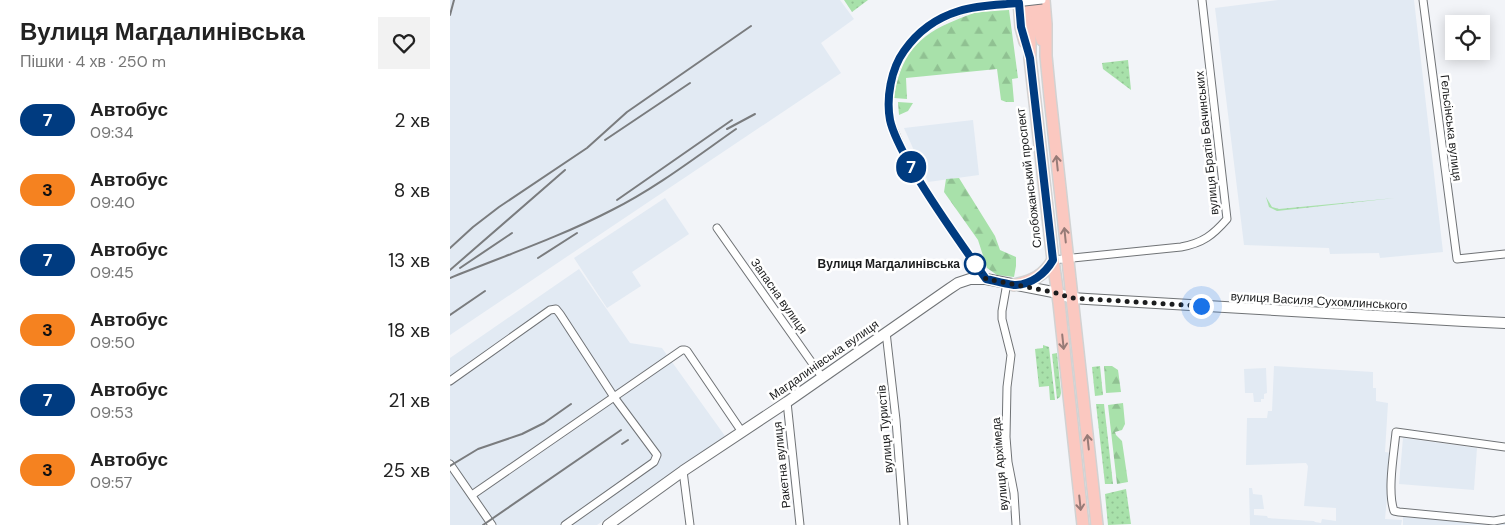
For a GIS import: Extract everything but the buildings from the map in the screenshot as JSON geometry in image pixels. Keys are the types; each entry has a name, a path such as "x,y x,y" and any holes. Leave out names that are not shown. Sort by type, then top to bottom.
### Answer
{"main road":[{"name":"Слобожанський проспект","path":"1019,0 1021,27 1030,58"},
{"name":"Слобожанський проспект","path":"1027,0 1030,26 1030,58 1083,525"},
{"path":"1035,0 1038,25 1046,56"},
{"path":"1043,0 1046,24 1046,56 1097,525"},
{"path":"1011,284 1029,282 1036,279 1053,260"}],"street":[{"path":"986,279 951,231 904,155 890,121 889,100 892,79 899,58 914,37 936,21 972,8 1043,0"},
{"name":"вулиця Братів Бачинських","path":"1053,260 1195,244 1208,238 1227,219 1202,0"},
{"name":"Гельсінська вулиця","path":"1423,0 1457,259 1505,254"},
{"name":"Запасна вулиця","path":"717,228 822,377"},
{"name":"Магдалинівська вулиця","path":"608,525 958,283 970,279 986,279 1072,298"},
{"name":"вулиця Архімеда","path":"1011,284 1002,311 1002,319 1011,355 1007,387 1006,436 1008,462 1014,493 1016,525"},
{"name":"вулиця Василя Сухомлинського","path":"1072,298 1505,323"},
{"path":"450,381 550,310 556,309 614,397 657,455 654,462 565,525"},
{"name":"вулиця Туристів","path":"886,332 896,420 904,525"},
{"path":"472,495 682,350 685,350 742,432"},
{"name":"Ракетна вулиця","path":"786,402 800,525"},
{"path":"1505,447 1396,432 1392,488 1394,511 1494,521 1505,519"},
{"path":"450,464 492,525"},
{"path":"683,472 690,525"}],"shaded area":[{"path":"450,0 840,0 854,19 821,43 841,73 450,335"},
{"path":"1278,0 1414,0 1443,252 1380,258 1379,253 1330,254 1329,248 1244,245 1215,8"},
{"path":"973,120 979,175 928,182 904,128"},
{"path":"665,198 689,234 632,272 641,286 607,308 574,258"},
{"path":"579,269 630,343 662,348 725,436 597,525 450,525 450,358"},
{"path":"1274,366 1373,372 1373,388 1376,388 1376,401 1388,403 1385,452 1391,453 1385,519 1402,520 1401,525 1250,525 1249,488 1252,488 1253,494 1262,495 1264,509 1254,509 1254,515 1321,523 1322,519 1336,521 1336,508 1304,506 1308,466 1306,463 1246,465 1247,418 1267,418 1268,411 1272,411"},
{"path":"1266,368 1267,393 1264,394 1264,399 1261,399 1261,402 1254,402 1253,393 1245,393 1244,369"},
{"path":"1403,438 1477,448 1474,490 1399,484"},
{"path":"1403,517 1505,523 1505,525 1403,525"}],"green space":[{"path":"844,0 868,0 852,12"},
{"path":"1009,10 1018,78 1012,79 1014,102 1001,100 997,69 906,78 907,99 894,98 897,83 906,59 921,40 942,26 974,13"},
{"path":"1128,60 1131,90 1103,69 1102,63"},
{"path":"898,102 913,103 908,111 899,115"},
{"path":"959,178 995,236 1000,250 1016,257 1014,277 997,275 987,268 978,240 944,192 946,179"},
{"path":"1266,197 1272,207 1279,209 1395,198 1277,211 1269,207"},
{"path":"1043,345 1049,347 1055,400 1050,400 1049,386 1039,387 1035,349 1043,348"},
{"path":"1057,353 1061,393 1057,399 1052,354"},
{"path":"1100,366 1103,395 1095,396 1092,367"},
{"path":"1104,366 1112,366 1118,370 1121,392 1106,393"},
{"path":"1123,403 1125,424 1122,430 1115,432 1122,441 1128,482 1117,484 1108,405"},
{"path":"1096,404 1104,404 1113,484 1105,484"},
{"path":"1126,489 1131,524 1108,525 1105,494"}],"railway":[{"path":"450,15 454,0"},
{"path":"450,248 499,207 587,148 627,112 751,26"},
{"path":"605,140 690,83"},
{"path":"727,129 755,114"},
{"path":"617,200 732,120"},
{"path":"450,278 552,238 612,210 660,182 736,129"},
{"path":"450,270 565,170"},
{"path":"460,268 512,233"},
{"path":"538,258 577,233"},
{"path":"450,315 485,291"},
{"path":"450,466 478,449 522,434 544,423 571,404"},
{"path":"483,525 621,430"},
{"path":"622,444 628,440"}],"bus line":[{"name":"7","path":"1019,3 1021,27 1030,58 1053,260 1050,266 1036,279 1014,285 986,279 951,231 904,155 890,121 889,100 892,79 899,58 914,37 936,21 958,11 1019,3"}],"place":[{"name":"Вулиця Магдалинівська","path":"975,264"}],"route":[{"path":"975,264 986,279 1053,292 1072,298 1201,306"}]}
